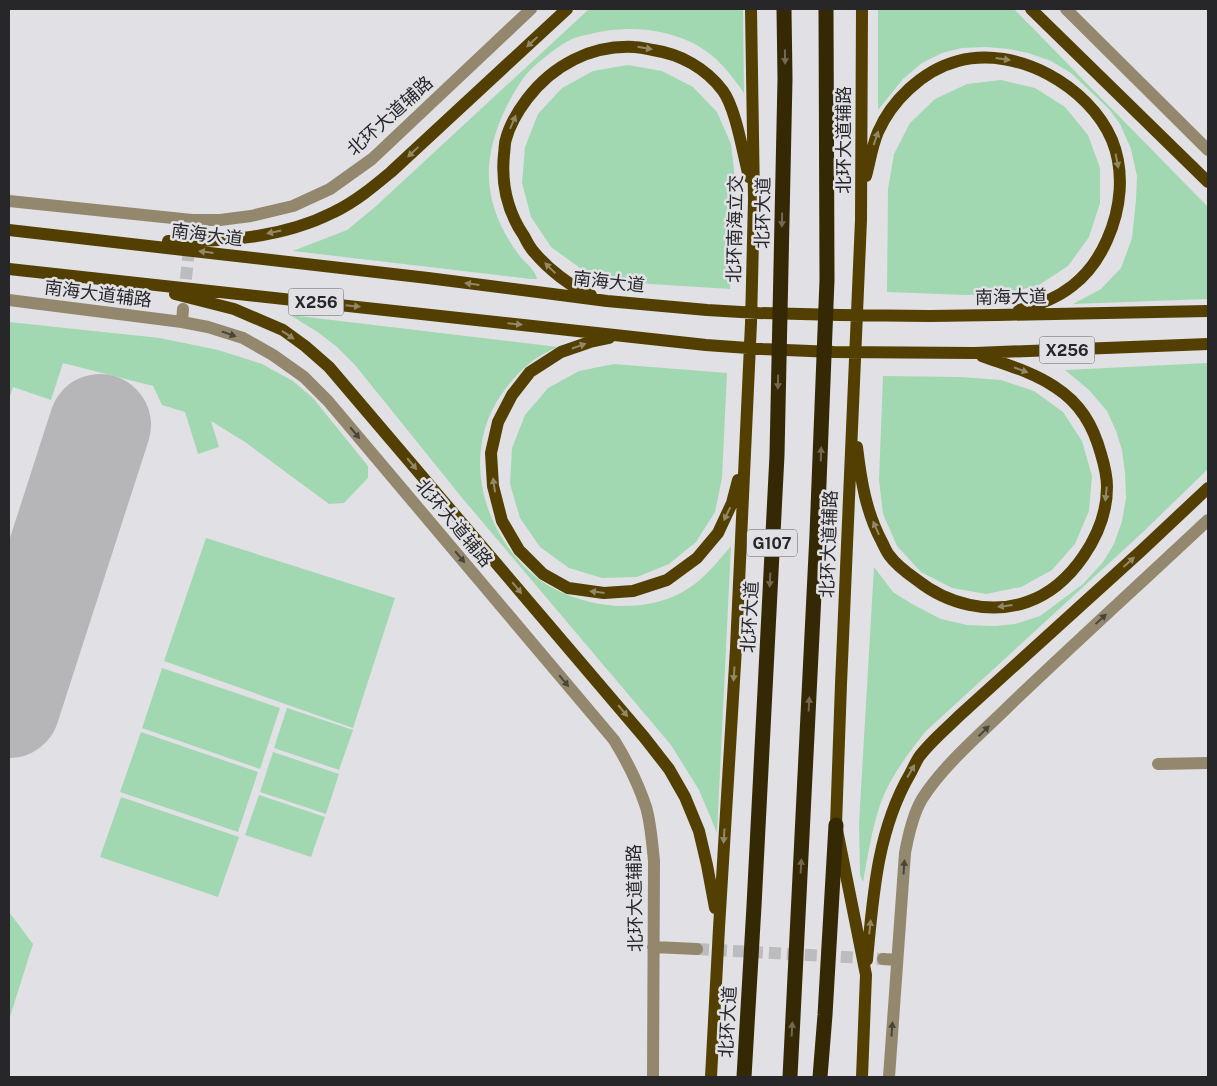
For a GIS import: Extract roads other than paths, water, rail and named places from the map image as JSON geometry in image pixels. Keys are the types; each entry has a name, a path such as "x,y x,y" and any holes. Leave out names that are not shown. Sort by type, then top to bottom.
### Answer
{"highway":[{"name":"北环大道","path":"744,1077 777,455 785,79 784,9"},
{"name":"G107","path":"790,1077 816,554 827,280 826,9"},
{"path":"820,1077 836,825"}],"main road":[{"path":"93,239 201,241 239,238 278,232 334,212 364,194 391,172 568,9"},
{"name":"北环南海立交","path":"745,450 754,199 751,9"},
{"name":"北环大道辅路","path":"862,9 861,220 836,825 866,975 862,1077"},
{"path":"1031,9 1208,182"},
{"path":"607,301 580,291 558,276 534,252 517,226 506,198 502,170 506,139 516,114 534,90 556,70 582,56 607,48 635,46 685,59 708,75 724,92 733,113 754,199"},
{"path":"861,220 865,180 878,131 889,112 903,94 920,80 940,68 959,61 1003,58 1024,64 1066,85 1086,102 1112,140 1118,160 1120,182 1118,208 1111,232 1101,254 1088,272 1059,296 1027,308 997,315"},
{"name":"南海大道","path":"9,230 428,278 607,301 707,310 758,313 930,316 1208,311"},
{"name":"X256","path":"9,269 706,345 762,349 834,352 975,353 1208,344"},
{"path":"109,280 156,289 242,312 283,330 329,367 644,737 669,769 685,797 698,831 707,865 719,928"},
{"path":"624,336 590,342 561,352 530,372 512,395 498,422 491,453 493,486 502,520 519,550 543,574 568,588 604,593 633,591 667,580 697,558 718,532 732,503 745,450"},
{"path":"852,409 860,472 867,508 889,555 907,573 927,588 953,601 979,607 1004,607 1027,602 1049,591 1068,576 1084,555 1095,535 1104,511 1107,487 1104,464 1097,440 1087,419 1075,403 1056,387 1034,374 975,353"},
{"path":"711,1077 736,657 745,450"},
{"path":"866,975 880,852 891,814 904,784 919,758 959,716 1134,558 1208,488"}],"street":[{"name":"北环大道辅路","path":"9,201 191,226 250,216 293,206 330,189 372,160 531,9"},
{"path":"1066,9 1208,150"},
{"name":"南海大道辅路","path":"9,300 183,315"},
{"name":"北环大道辅路","path":"183,315 208,327 243,338 273,355 304,377 334,408 614,740 627,760 646,808 654,861 653,1077"},
{"path":"888,1077 905,853 910,828 921,800 944,771 972,742 1208,520"},
{"path":"1158,764 1208,763"},
{"path":"654,947 697,949"},
{"path":"883,959 897,960"}],"tunnel":[{"path":"184,297 190,240"},
{"path":"697,949 883,959"}]}
